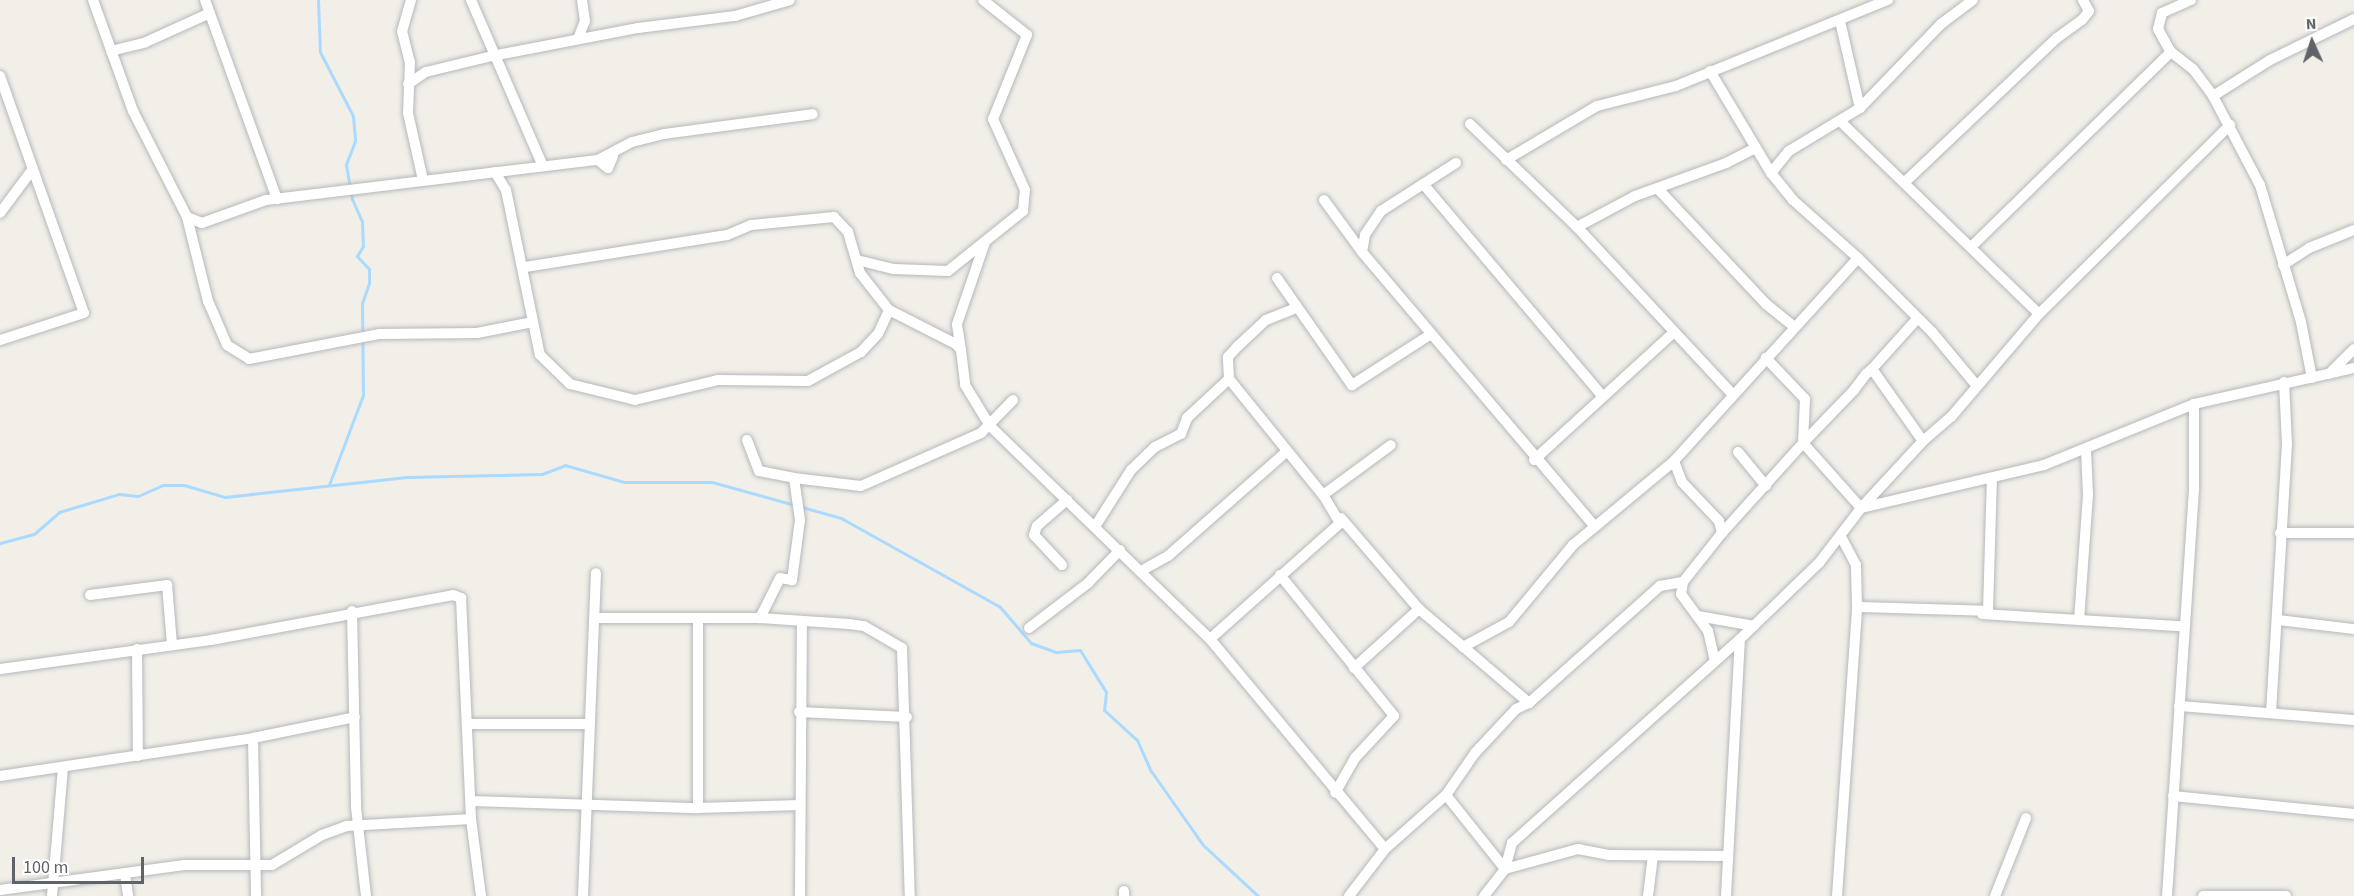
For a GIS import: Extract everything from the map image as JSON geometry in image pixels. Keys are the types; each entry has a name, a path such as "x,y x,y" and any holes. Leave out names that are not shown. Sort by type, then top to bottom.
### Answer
{"street":[{"path":"93,0 133,111 187,217 208,301 226,345 249,359 379,334 477,333 533,322"},
{"path":"205,0 277,198"},
{"path":"411,0 402,31 410,62 408,113 423,180"},
{"path":"471,0 492,56 542,164"},
{"path":"578,39 585,21 582,0"},
{"path":"408,84 426,72 492,56 578,39 735,16 790,0"},
{"path":"857,260 894,269 948,271 1023,211 1025,190 993,119 1027,35 983,0"},
{"path":"1771,173 1789,151 1860,108 1941,24 1973,0"},
{"path":"1905,182 2057,38 2082,20 2089,10 2083,0"},
{"path":"2190,0 2158,19 2158,29 2171,52 2193,69 2213,96 2230,125 2270,209 2283,265 2310,354 2312,378"},
{"path":"1506,160 1596,106 1676,86 1840,21 1881,1"},
{"path":"111,51 146,42 210,13"},
{"path":"2213,96 2270,60 2354,19"},
{"path":"1840,21 1860,108"},
{"path":"1972,246 2171,52"},
{"path":"1710,71 1771,173 1793,200 1858,258 1977,386"},
{"path":"0,76 84,313 0,340"},
{"path":"187,217 202,223 277,198 495,172 542,164 598,160 613,156 632,142 664,134 813,114"},
{"path":"1840,121 1972,246 2038,314"},
{"path":"1470,124 1577,227 1672,334 1732,394"},
{"path":"1484,896 1505,870 1512,843 1754,626 1841,537 1861,508 1977,386 2038,314 2230,125"},
{"path":"1577,227 1635,196 1659,190 1755,148"},
{"path":"1362,252 1365,235 1381,212 1456,164"},
{"path":"0,213 32,170"},
{"path":"495,172 506,190 524,267 540,356 562,381 635,400 718,380 815,379 861,352 878,334 889,310"},
{"path":"1424,185 1572,366 1602,396"},
{"path":"1659,190 1766,304 1794,327"},
{"path":"1324,200 1362,252 1534,460 1595,527"},
{"path":"524,267 808,217 834,217 848,232 860,273 889,310 944,335 962,350"},
{"path":"2283,265 2309,248 2354,230"},
{"path":"985,242 957,324 965,385 990,426 1096,525 1210,639 1335,793 1385,849"},
{"path":"1463,647 1519,613 1560,559 1674,461 1732,394 1858,258"},
{"path":"1277,278 1352,385 1431,334"},
{"path":"1296,308 1266,320 1238,346 1228,357 1229,379 1286,452 1419,609 1529,703"},
{"path":"1680,587 1722,533 1917,319"},
{"path":"1534,460 1672,334"},
{"path":"2329,374 2354,349"},
{"path":"1766,358 1805,399 1803,443 1861,508"},
{"path":"1861,508 1901,495 1992,478 2086,449 2194,404 2354,368"},
{"path":"1872,369 1923,441"},
{"path":"1096,525 1131,470 1155,447 1181,434 1187,418 1229,379"},
{"path":"2271,713 2278,620 2275,587 2287,416 2284,382"},
{"path":"747,440 759,471 794,478 861,486 959,444 990,426 1013,400"},
{"path":"2166,896 2180,706 2181,626 2194,488 2194,404"},
{"path":"1323,495 1391,445"},
{"path":"2079,620 2088,495 2086,449"},
{"path":"1141,571 1168,556 1286,452"},
{"path":"1738,452 1766,486"},
{"path":"1674,461 1683,482 1719,521 1722,533"},
{"path":"760,618 780,578 792,580 794,574 800,539 794,478"},
{"path":"1978,614 1988,611 1991,602 1992,478"},
{"path":"1062,565 1034,535 1037,526 1067,500"},
{"path":"1210,639 1341,518"},
{"path":"2280,533 2354,533"},
{"path":"1838,896 1857,607 1856,565 1841,537"},
{"path":"1029,627 1088,583 1120,550"},
{"path":"583,896 588,724 597,618 596,573"},
{"path":"1280,574 1394,716 1354,758 1335,793"},
{"path":"90,595 168,585 172,645"},
{"path":"1349,896 1385,849 1446,795 1475,753 1516,709 1529,703 1659,586 1680,587"},
{"path":"1680,587 1708,631 1715,661"},
{"path":"0,669 172,645 453,595 461,598 471,819 480,896"},
{"path":"1857,607 2181,626"},
{"path":"1354,668 1419,609"},
{"path":"352,612 357,807 362,827 366,896"},
{"path":"1698,616 1754,626"},
{"path":"597,618 698,620 760,618 864,626 902,648 908,717 910,896"},
{"path":"698,620 698,808"},
{"path":"2278,620 2354,629"},
{"path":"800,896 801,621"},
{"path":"1726,896 1726,856 1740,639"},
{"path":"137,649 138,756"},
{"path":"2180,706 2354,720"},
{"path":"799,712 908,717"},
{"path":"0,776 253,738 355,717"},
{"path":"467,724 588,724"},
{"path":"253,738 256,896"},
{"path":"52,896 50,884 63,768"},
{"path":"1446,795 1505,870"},
{"path":"2173,796 2354,814"},
{"path":"471,801 698,808 800,806"},
{"path":"1995,896 2026,818"},
{"path":"0,890 184,865 254,865 281,861 334,830 471,819"},
{"path":"1505,870 1578,849 1609,855 1726,856"},
{"path":"1648,896 1653,855"},
{"path":"125,874 128,896"},
{"path":"2203,896 2286,896"}],"waterway":[{"path":"318,0 320,52 353,116 355,141 346,165 352,199 362,221 363,246 357,256 369,269 369,283 362,303 363,395 329,485"},
{"path":"0,543 34,534 59,512 119,494 138,496 163,485 184,485 225,497 407,477 542,474 565,465 624,482 712,482 795,505"},
{"path":"802,507 841,518 1000,607 1031,643 1056,652 1080,650 1106,692 1104,710 1137,740 1151,771 1203,845 1258,896"}]}
